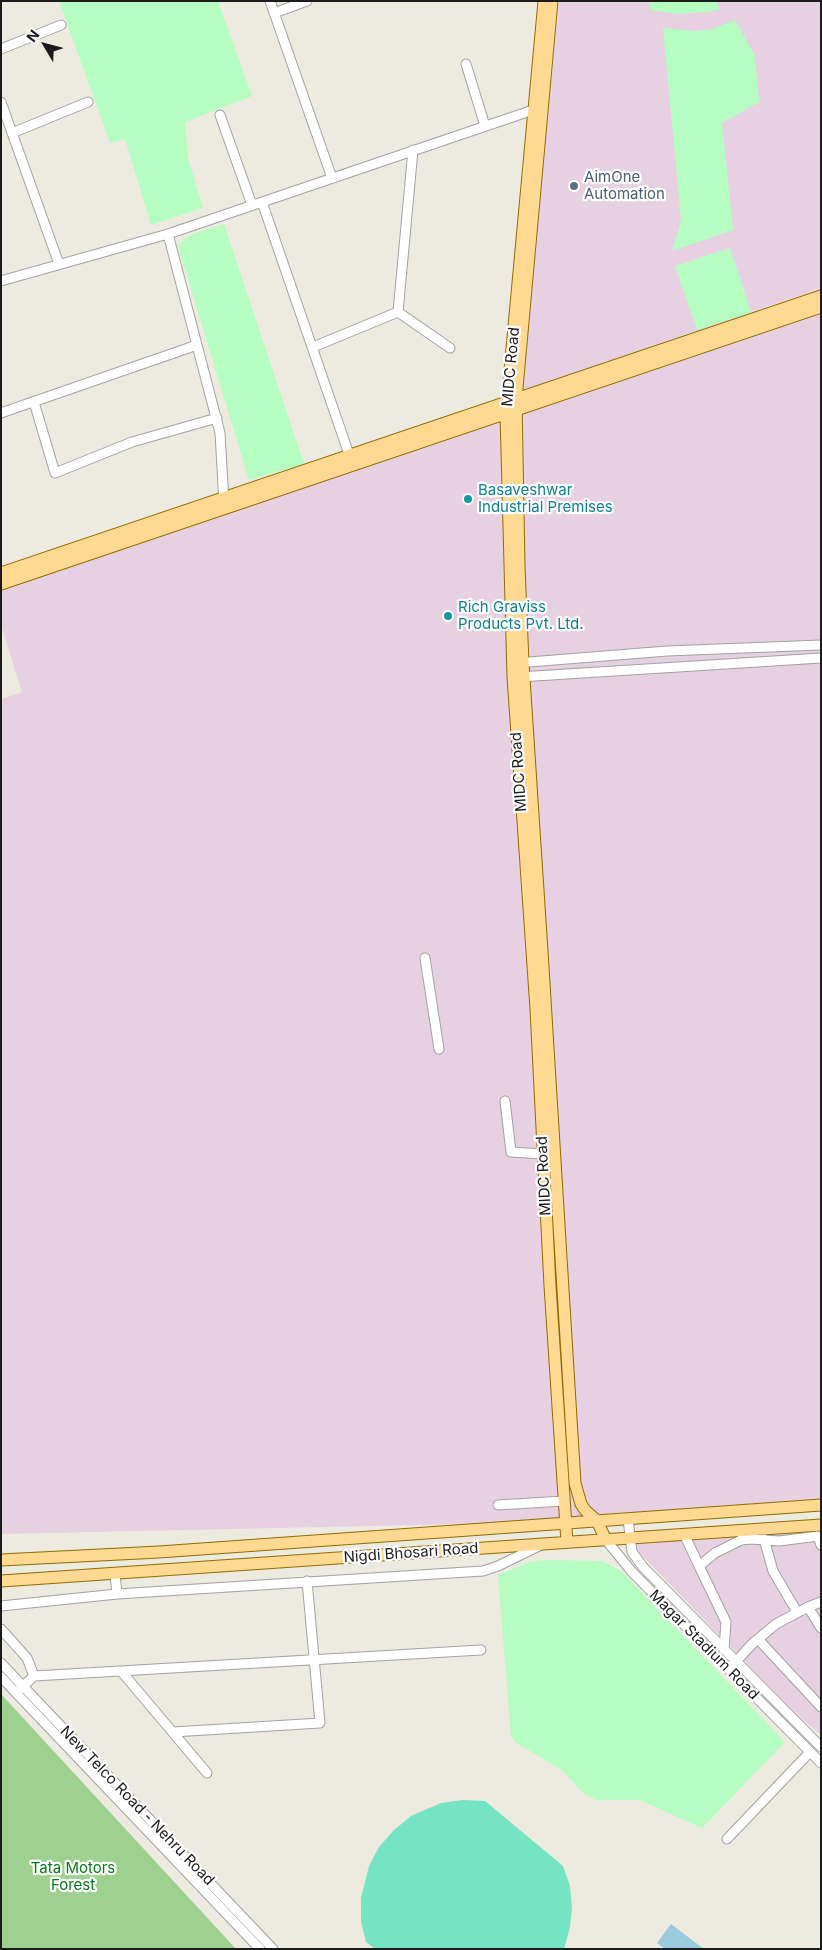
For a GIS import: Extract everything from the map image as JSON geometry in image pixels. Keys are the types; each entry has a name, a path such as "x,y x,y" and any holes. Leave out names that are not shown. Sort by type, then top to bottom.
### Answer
{"main road":[{"name":"MIDC Road","path":"544,1 538,108 511,406 517,663 545,1082 543,1154 567,1542"},
{"name":"MIDC Road","path":"538,108 552,1"},
{"path":"1,573 224,503 352,460 511,406 821,296"},
{"path":"511,406 821,307"},
{"path":"1,584 224,503"},
{"name":"Magar Stadium Road","path":"545,1082 559,1240 575,1483 581,1504 597,1521 606,1540"},
{"name":"Nigdi Bhosari Road","path":"1,1560 159,1552 821,1505"},
{"name":"Nigdi Bhosari Road","path":"1,1581 684,1534 744,1535 821,1525"}],"street":[{"path":"270,1 332,178"},
{"path":"274,13 307,1"},
{"path":"1,49 61,25"},
{"path":"466,64 485,126"},
{"path":"1,102 58,264"},
{"path":"12,133 88,102"},
{"path":"1,281 168,234 538,108"},
{"path":"220,115 252,205"},
{"path":"398,312 413,150"},
{"path":"262,202 352,460"},
{"path":"168,234 217,418 220,433 224,503"},
{"path":"313,347 398,312"},
{"path":"398,312 450,348"},
{"path":"1,413 197,345"},
{"path":"34,402 55,472 132,442 217,418"},
{"path":"517,663 667,651 821,645"},
{"path":"518,677 821,658"},
{"path":"424,958 439,1049"},
{"path":"505,1101 511,1152 543,1154"},
{"path":"498,1504 564,1501"},
{"name":"Magar Stadium Road","path":"628,1519 632,1552 643,1567 736,1662 816,1738 821,1747"},
{"path":"684,1534 726,1622 724,1650"},
{"path":"699,1566 715,1553 744,1535 779,1541 818,1536 821,1545"},
{"path":"764,1539 773,1571 797,1612"},
{"name":"Magar Stadium Road","path":"606,1540 632,1572 821,1763"},
{"path":"1,1606 117,1594 483,1571 544,1544"},
{"path":"115,1574 117,1594"},
{"path":"173,1732 320,1723 307,1581"},
{"path":"729,1670 758,1639 776,1624 797,1612 821,1602"},
{"path":"808,1607 821,1628"},
{"path":"1,1629 27,1658 34,1676"},
{"path":"758,1639 820,1706"},
{"path":"16,1693 34,1676 481,1650"},
{"name":"New Telco Road - Nehru Road","path":"1,1663 273,1949"},
{"path":"121,1671 207,1773"},
{"name":"New Telco Road - Nehru Road","path":"1,1677 260,1949"},
{"path":"798,1739 816,1738"},
{"path":"727,1840 810,1752"},
{"path":"141,1824 149,1818"}],"shaded area":[{"path":"559,1 821,1 821,288 521,391"},
{"path":"821,306 821,1504 600,1521 1,1534 1,699 22,692 1,625 1,580 236,502 499,422"},
{"path":"821,1529 821,1735 793,1711 629,1542"}],"green space":[{"path":"59,1 218,1 252,96 185,122 188,158 203,208 151,225 125,139 110,143"},
{"path":"650,1 716,1 720,9 677,14 650,10"},
{"path":"735,20 755,56 759,102 722,123 733,230 672,251 681,220 663,28 696,31 712,29"},
{"path":"224,224 304,464 249,480 178,246 187,236"},
{"path":"730,248 751,312 697,330 675,266"},
{"path":"543,1560 602,1561 621,1571 785,1742 702,1828 640,1800 596,1800 583,1793 563,1771 515,1742 511,1736 498,1575 530,1562"},
{"name":"Tata Motors Forest","path":"1,1694 236,1949 1,1949"},
{"path":"463,1800 485,1801 563,1866 570,1886 572,1907 570,1927 564,1949 375,1949 366,1942 361,1921 361,1898 369,1866 379,1847 394,1830 411,1816 441,1803"}],"water":[{"path":"671,1924 704,1949 665,1949 657,1943"}],"place":[{"name":"AimOne Automation","path":"574,186"},
{"name":"Basaveshwar Industrial Premises","path":"468,499"},
{"name":"Rich Graviss Products Pvt. Ltd.","path":"448,616"}]}
